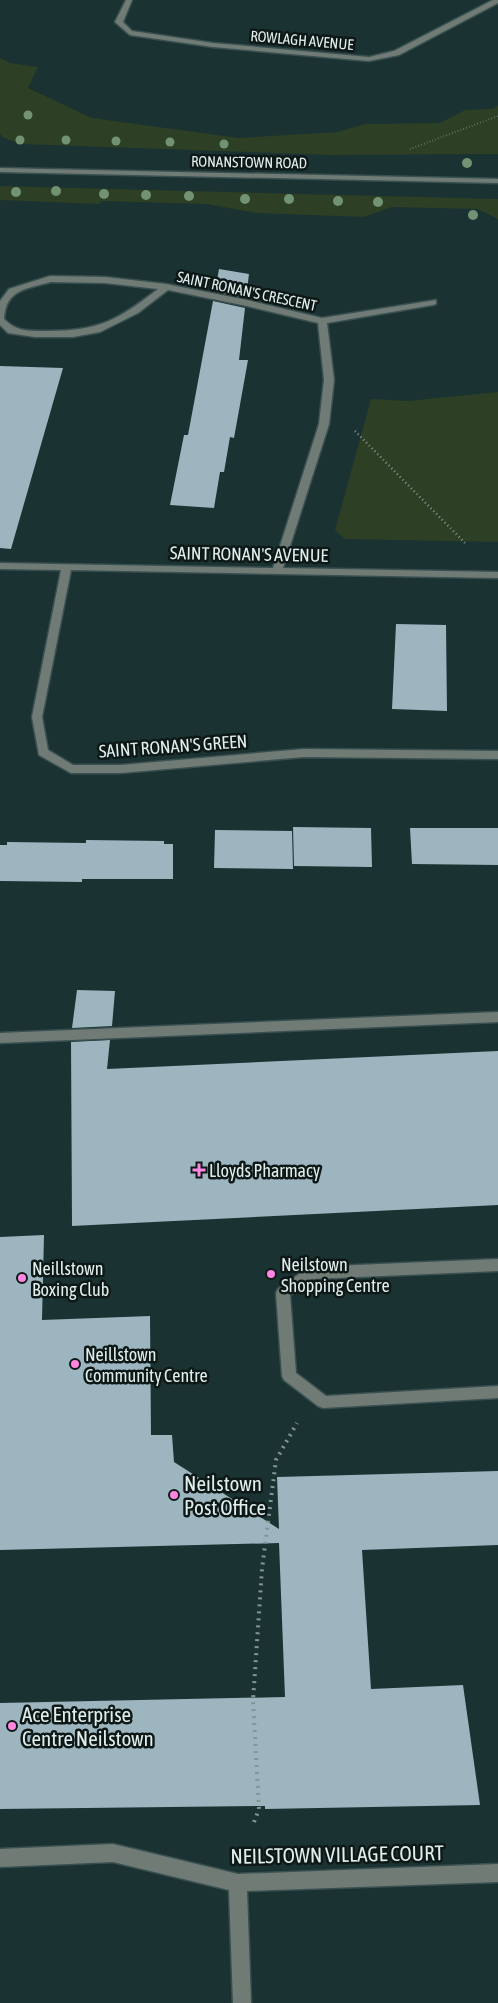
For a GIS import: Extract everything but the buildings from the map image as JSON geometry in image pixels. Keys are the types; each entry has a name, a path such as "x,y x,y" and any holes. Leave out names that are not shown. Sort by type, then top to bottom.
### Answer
{"street":[{"name":"ROWLAGH AVENUE","path":"128,0 119,22 130,33 213,45 369,59 396,53 498,0"},
{"name":"RONANSTOWN ROAD","path":"0,170 498,181"},
{"name":"SAINT RONAN'S CRESCENT","path":"166,287 135,311 100,329 73,334 35,334 11,331 0,320 1,306 12,291 50,279 105,280 166,287 247,303 322,322 433,302"},
{"name":"SAINT RONAN'S CRESCENT","path":"277,571 324,424 329,380 322,322"},
{"name":"SAINT RONAN'S AVENUE","path":"0,566 498,575"},
{"name":"SAINT RONAN'S GREEN","path":"67,567 38,717 43,752 71,769 121,769 304,753 498,755"},
{"path":"0,1038 498,1017"},
{"path":"498,1264 309,1273 283,1293 289,1376 323,1402 498,1392"},
{"name":"NEILSTOWN VILLAGE COURT","path":"0,1858 114,1853 238,1883 498,1873"},
{"path":"238,1883 242,2003"}],"path":[{"path":"402,152 498,116"},
{"path":"355,431 470,548"},
{"path":"254,1822 259,1809 253,1701 262,1569 276,1460 314,1394"}],"green space":[{"path":"0,58 10,63 38,67 28,88 92,118 239,138 338,132 364,124 440,123 465,110 492,109 498,106 498,154 331,155 20,144 2,137 0,133"},
{"path":"0,186 498,199 498,219 478,209 392,207 364,217 256,213 207,204 101,201 100,204 0,200"},
{"path":"498,392 498,542 345,539 335,530 371,399 408,401"}],"place":[{"name":"Lloyds Pharmacy","path":"199,1170"},
{"name":"Neilstown Shopping Centre","path":"271,1274"},
{"name":"Neillstown Boxing Club","path":"22,1278"},
{"name":"Neillstown Community Centre","path":"75,1364"},
{"name":"Neilstown Post Office","path":"174,1495"},
{"name":"Ace Enterprise Centre Neilstown","path":"12,1726"}]}
